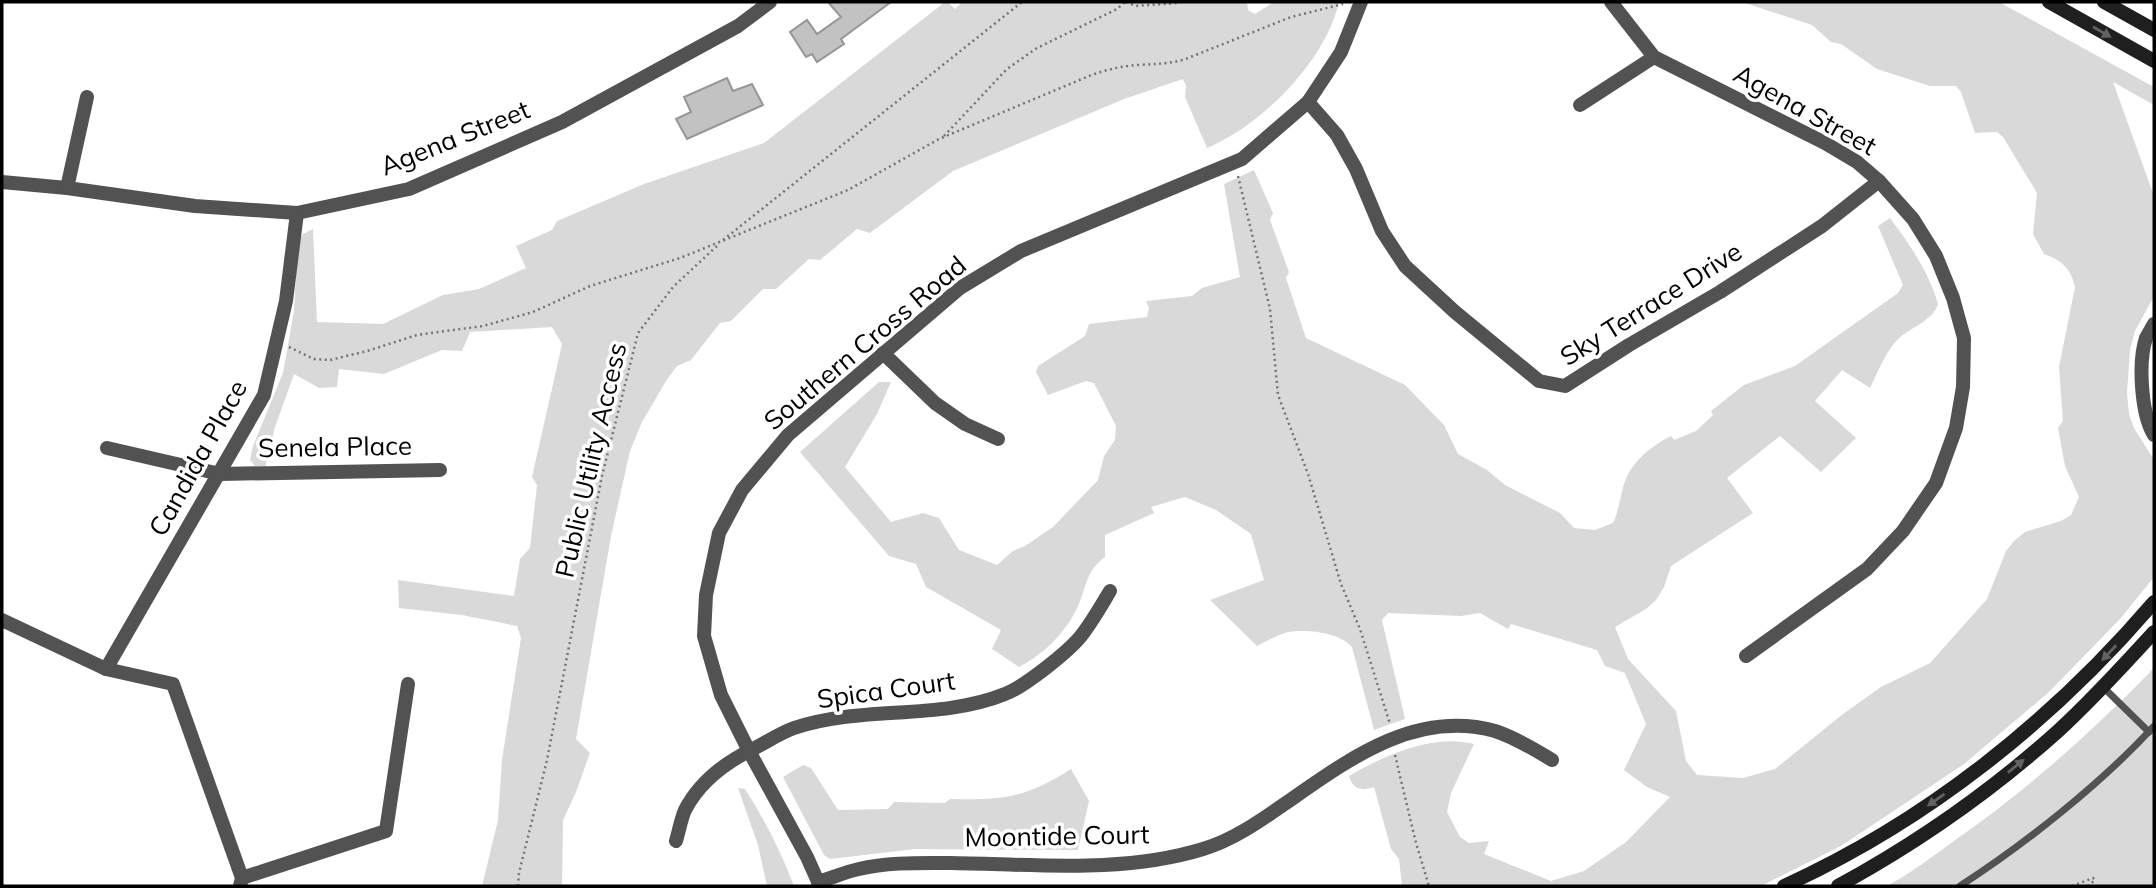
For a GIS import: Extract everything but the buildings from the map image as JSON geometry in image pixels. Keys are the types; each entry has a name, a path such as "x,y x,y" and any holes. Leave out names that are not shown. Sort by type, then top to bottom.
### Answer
{"main road":[{"path":"2049,2 2154,61"},
{"path":"2104,2 2154,30"},
{"path":"1784,886 1808,881 1963,781 2034,725 2087,677 2154,602"},
{"path":"1838,886 1883,862 1965,807 2057,732 2154,632"}],"street":[{"name":"Agena Street","path":"2,182 195,206 297,213 409,189 562,122 738,26 770,2"},
{"name":"Agena Street","path":"1611,2 1654,57 1825,143 1857,162 1879,181 1913,219 1936,256 1953,298 1964,338 1963,387 1956,428 1936,483 1903,531 1867,569 1746,656"},
{"name":"Southern Cross Road","path":"819,884 721,695 704,636 706,595 719,533 742,490 788,435 960,288 1021,251 1235,162 1308,103 1341,52 1360,4"},
{"path":"1580,105 1654,57"},
{"path":"67,188 87,97"},
{"name":"Sky Terrace Drive","path":"1308,103 1337,135 1356,169 1382,231 1405,266 1455,312 1539,381 1565,386 1720,292 1822,226 1879,181"},
{"name":"Candida Place","path":"106,669 264,395 286,301 297,213"},
{"path":"2154,324 2146,339 2141,390 2154,435"},
{"path":"883,353 935,403 965,424 998,439"},
{"name":"Senela Place","path":"107,448 220,474 440,470"},
{"name":"Spica Court","path":"676,841 685,811 702,786 726,764 794,728 841,718 904,714 965,705 1007,694 1042,670 1081,637 1110,591"},
{"path":"2,620 106,669 173,684 241,882 386,831 408,684"},
{"name":"Moontide Court","path":"819,884 859,869 912,863 1096,865 1148,862 1204,849 1250,828 1338,766 1368,749 1393,738 1433,728 1459,725 1496,732 1552,760"}],"lane":[{"path":"1960,886 2075,799 2151,729 2103,687"}],"path":[{"name":"Public Utility Access","path":"518,886 547,760 602,476 638,333 673,287 720,243 1021,2"},
{"path":"941,138 1007,69 1037,48 1117,9 1125,2 1136,6 1178,4"},
{"path":"275,344 293,348 314,359 330,359 368,351 416,335 483,326 533,312 590,286 720,243 848,190 941,138 1109,69 1183,61 1301,14 1339,4 1360,4"},
{"path":"1235,162 1270,309 1278,395 1308,474 1341,584 1371,662 1393,738 1403,793 1429,886"},
{"path":"2072,886 2093,878 2095,880 2088,886"}],"shaded area":[{"path":"945,2 955,9 962,2 1247,2 1248,10 1255,14 1274,2 1339,2 1332,25 1306,68 1269,108 1228,138 1207,148 1185,97 1186,86 1183,79 1124,99 953,171 870,233 857,229 820,260 809,259 776,289 763,289 731,321 720,323 691,360 677,366 642,422 630,451 611,536 576,739 590,753 563,820 562,886 482,886 498,820 502,760 521,638 517,626 462,615 399,608 398,580 514,596 520,559 530,548 537,485 532,477 562,344 552,327 470,332 462,351 442,350 384,374 339,369 337,387 319,388 294,374 275,427 265,468 260,472 250,460 253,446 283,373 294,311 298,241 303,234 313,229 317,322 383,324 443,295 479,289 526,268 516,246 552,230 557,221 644,184 764,143"},
{"path":"1742,2 1999,2 2154,87 2154,105 2113,82 2154,196 2154,296 2135,331 2130,350 2127,393 2129,414 2134,428 2154,460 2154,577 2120,619 2048,693 1964,764 1841,846 1761,886 1402,886 1399,859 1391,849 1374,787 1358,788 1349,776 1393,754 1425,744 1458,741 1474,744 1451,793 1447,812 1460,837 1469,843 1489,841 1484,854 1551,881 1584,871 1626,842 1670,797 1647,787 1624,770 1646,724 1625,673 1605,666 1597,650 1511,624 1508,629 1480,613 1461,616 1388,613 1382,620 1405,719 1374,730 1352,647 1346,642 1313,631 1296,631 1257,646 1210,600 1264,580 1251,534 1216,510 1185,497 1151,507 1154,513 1105,535 1105,557 1089,576 1069,622 1043,651 1019,667 992,649 1001,630 926,587 916,564 889,556 800,452 879,382 891,382 877,414 845,467 891,522 923,513 939,518 959,550 997,565 1013,551 1053,527 1098,480 1104,456 1115,440 1116,426 1094,383 1086,381 1048,395 1036,372 1038,366 1085,336 1089,324 1147,317 1149,308 1146,301 1192,296 1202,288 1240,277 1224,184 1254,170 1273,213 1270,220 1289,272 1286,278 1306,338 1405,385 1444,425 1458,454 1487,470 1505,485 1560,513 1574,528 1595,530 1613,523 1627,476 1649,450 1671,436 1674,440 1696,431 1713,415 1711,411 1744,385 1795,366 1898,293 1903,285 1878,226 1890,218 1924,270 1938,304 1931,315 1897,340 1870,388 1842,370 1815,401 1856,438 1821,472 1780,436 1727,478 1753,513 1671,566 1656,600 1615,627 1628,659 1676,711 1686,761 1697,775 1743,778 1775,769 1881,687 1930,663 1987,599 2006,551 2014,541 2025,532 2061,521 2071,515 2079,497 2065,466 2058,428 2063,421 2059,367 2075,287 2068,270 2060,262 2044,254 2033,234 2037,193 2003,137 1997,132 1975,133 1961,92 1956,86 1930,86 1877,69 1841,44 1831,42 1812,25"},
{"path":"2154,668 2154,886 1887,886 1981,822 2033,781 2107,715"},
{"path":"803,765 811,768 838,810 888,809 894,802 945,803 950,799 1000,798 1027,792 1071,769 1089,801 1078,850 915,849 830,859 824,855 783,777"},
{"path":"738,788 745,789 759,812 794,886 767,886 758,845"}]}
